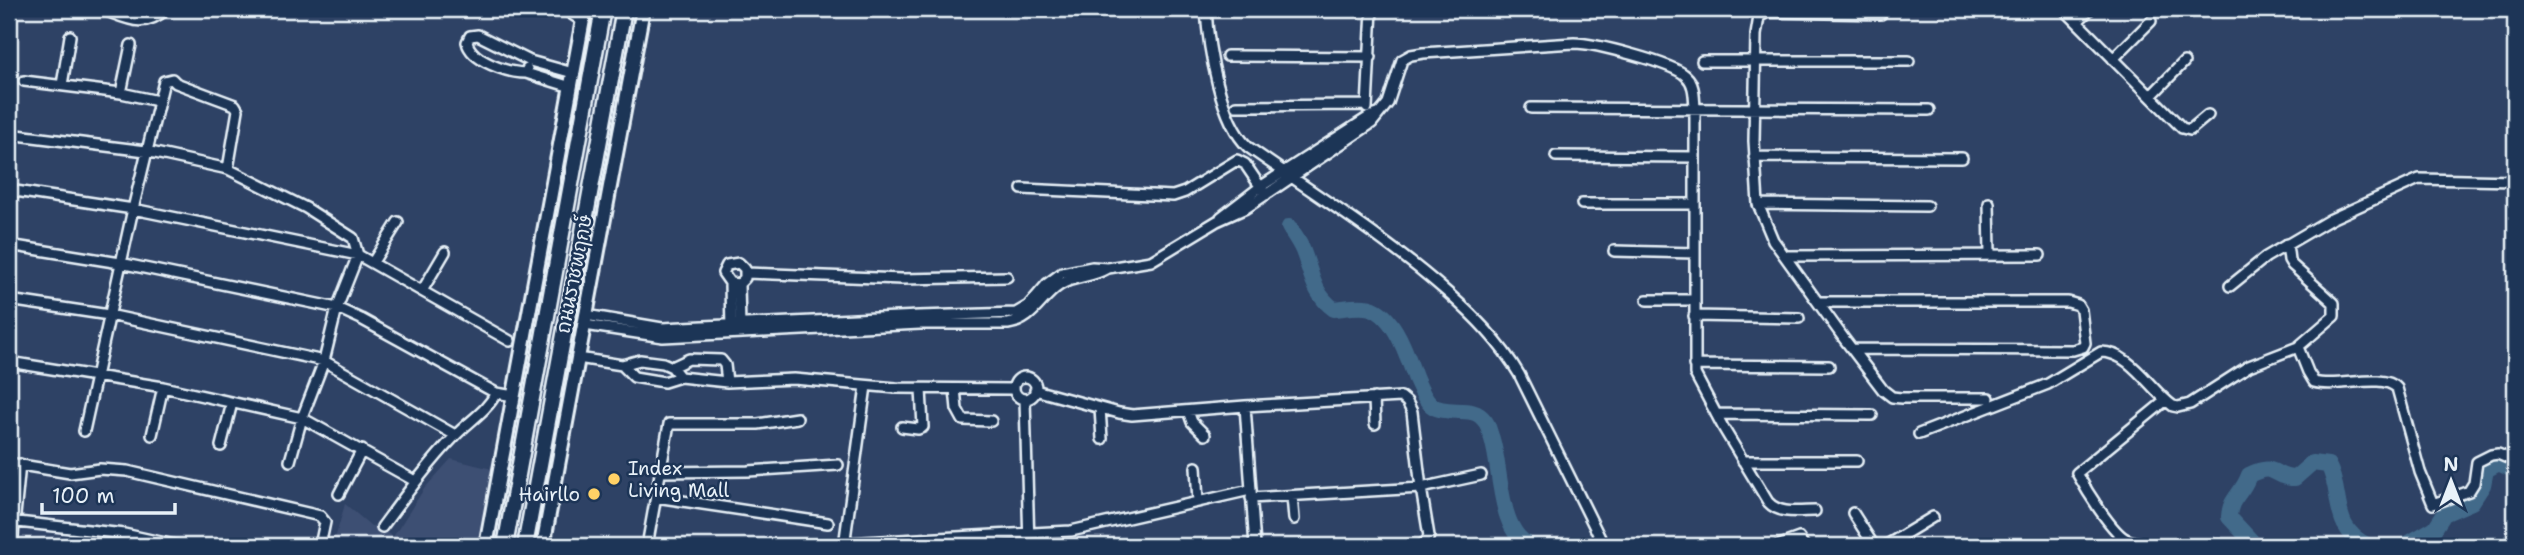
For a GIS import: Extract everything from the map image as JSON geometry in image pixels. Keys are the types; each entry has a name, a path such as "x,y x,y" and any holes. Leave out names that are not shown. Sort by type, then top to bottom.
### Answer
{"main road":[{"name":"ถนนราชพฤกษ์","path":"505,546 603,9"},
{"name":"ถนนราชพฤกษ์","path":"525,546 624,9"},
{"name":"ถนนราชพฤกษ์","path":"543,546 643,9"},
{"name":"ถนนราชพฤกษ์","path":"486,546 584,15"}],"street":[{"path":"101,9 148,22 166,9"},
{"path":"564,9 584,15"},
{"path":"1206,9 1209,40 1223,101 1230,122 1244,143 1406,256 1459,303 1497,342 1509,357 1531,396 1604,546"},
{"path":"1371,9 1367,105 1371,120"},
{"path":"2064,9 2186,130 2190,130 2208,115"},
{"path":"2077,22 2090,9"},
{"path":"1881,14 1767,12 1757,21 1754,157 1758,204 1773,240 1883,390 1892,397 1989,398"},
{"path":"2113,59 2151,22"},
{"path":"570,87 526,73 499,68 471,52 467,42 472,34 478,35 530,61 573,73"},
{"path":"62,85 70,36"},
{"path":"586,320 662,333 1008,315 1022,311 1039,300 1055,276 1092,267 1108,268 1151,261 1217,221 1230,208 1292,177 1379,113 1388,103 1393,91 1398,65 1412,55 1592,44 1666,66 1688,78 1693,90 1695,108 1694,365 1700,387 1774,509 1815,511"},
{"path":"121,93 131,45"},
{"path":"1227,56 1371,57"},
{"path":"526,73 530,61"},
{"path":"1702,61 1909,61"},
{"path":"2151,96 2183,62"},
{"path":"84,431 120,263 164,81 172,79 176,83 235,105 238,110 228,169"},
{"path":"24,81 121,93 158,101"},
{"path":"1236,106 1367,105"},
{"path":"1531,108 1929,110"},
{"path":"9,134 146,151 228,169 306,208 353,238 358,256 337,308 324,361 302,418 290,461"},
{"path":"1556,156 1695,157"},
{"path":"1754,157 1962,158"},
{"path":"1023,189 1173,196 1185,192 1237,160 1245,164 1263,191"},
{"path":"2230,286 2287,244 2342,214 2419,180 2515,181"},
{"path":"9,190 133,209 358,256 510,341"},
{"path":"1989,203 1990,254"},
{"path":"1582,204 1695,204"},
{"path":"1758,204 1927,206"},
{"path":"373,262 398,222"},
{"path":"1919,434 2049,384 2101,352 2109,352 2123,358 2165,401 2178,407 2190,404 2249,366 2298,347 2332,320 2334,303 2292,265 2287,244"},
{"path":"9,245 120,263 337,308 495,394 514,396"},
{"path":"1614,251 1695,253"},
{"path":"422,290 445,252"},
{"path":"1785,256 2040,255"},
{"path":"736,329 734,284 723,273 727,265 739,263 746,273"},
{"path":"746,273 902,279 1007,277"},
{"path":"734,284 745,278 746,273"},
{"path":"1647,299 1695,300"},
{"path":"9,300 109,315 324,361 455,435"},
{"path":"1819,302 2068,302 2078,305 2081,310 2085,344 2078,350 1852,349"},
{"path":"1695,316 1799,318"},
{"path":"2298,347 2308,373 2315,382 2330,384 2388,381 2397,387 2420,472 2432,504 2469,491 2474,483 2479,460 2498,454 2515,461"},
{"path":"578,358 622,365 640,360 663,363 672,367 680,377"},
{"path":"672,367 689,359 722,360 727,382"},
{"path":"9,362 163,387 302,418 415,481"},
{"path":"622,365 634,377 664,382 680,377 727,382 794,379 866,386 1014,388"},
{"path":"1694,365 1829,366"},
{"path":"1026,378 1032,380 1035,390 1032,396 1025,399 1016,395 1014,388 1016,382 1026,378"},
{"path":"866,386 844,545 1071,531 1198,502 1251,494 1292,496 1420,488 1481,475"},
{"path":"152,435 163,387"},
{"path":"902,427 923,427 921,388"},
{"path":"955,388 957,410 963,420 991,421"},
{"path":"1035,390 1132,415 1245,405 1401,397 1411,407 1420,488 1429,536 1420,546"},
{"path":"382,527 415,481 455,435 492,402 495,394"},
{"path":"1374,398 1375,424"},
{"path":"1025,399 1029,546"},
{"path":"2155,546 2126,540 2118,534 2077,473 2165,401"},
{"path":"221,446 232,402"},
{"path":"1245,405 1255,546"},
{"path":"1100,408 1102,439"},
{"path":"1188,411 1192,422 1205,435"},
{"path":"1716,414 1872,415"},
{"path":"647,546 669,424 758,424 797,418"},
{"path":"338,494 362,450"},
{"path":"1743,461 1857,461"},
{"path":"9,463 70,473 100,469 127,471 320,516 325,522 320,546"},
{"path":"12,546 11,522 20,464"},
{"path":"661,472 748,471 838,465"},
{"path":"1196,467 1198,502"},
{"path":"1292,496 1294,519"},
{"path":"656,497 828,523"},
{"path":"1853,513 1874,546"},
{"path":"1885,546 1933,517"},
{"path":"11,522 124,534 179,546"},
{"path":"1777,546 1799,538 1804,546"}],"shaded area":[{"path":"451,459 496,470 481,546 333,546 345,504 371,526 376,525 393,537 424,489"}],"waterway":[{"path":"1289,227 1302,248 1317,290 1327,303 1334,309 1365,307 1384,316 1398,334 1428,402 1444,410 1474,413 1486,422 1506,513 1520,538 1531,546"},
{"path":"2256,546 2229,517 2234,500 2249,475 2270,470 2295,478 2312,463 2328,465 2333,476 2339,510 2348,530 2356,539 2369,546"},
{"path":"2404,546 2435,528 2444,514 2472,502 2483,485 2486,470 2499,463 2515,471"}],"place":[{"name":"Index Living Mall","path":"614,479"},
{"name":"Hairllo","path":"594,494"}]}
